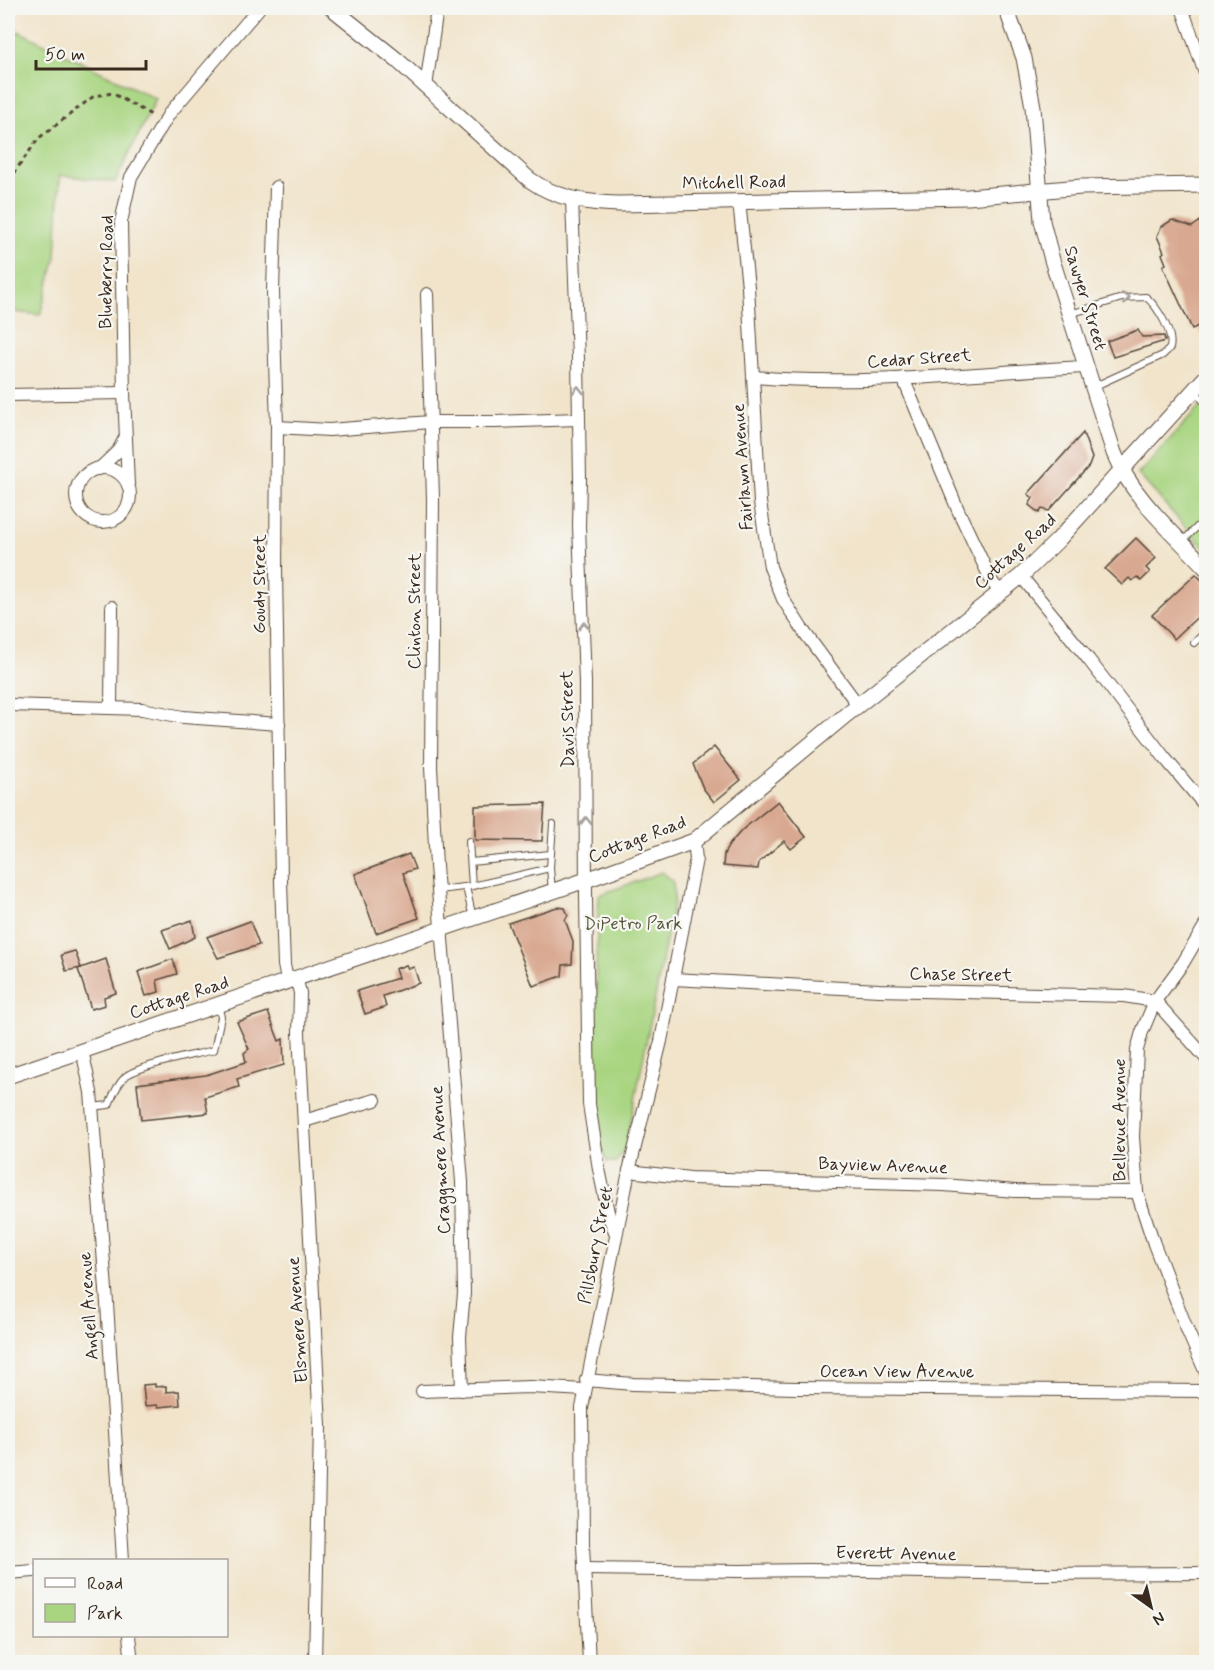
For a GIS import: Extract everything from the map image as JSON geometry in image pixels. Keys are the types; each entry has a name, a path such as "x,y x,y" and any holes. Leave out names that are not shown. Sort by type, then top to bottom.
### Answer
{"street":[{"name":"Blueberry Road","path":"126,437 118,452 99,469 90,472 78,486 77,504 88,518 104,522 120,516 129,502 124,393 121,222 131,177 169,114 259,8"},
{"name":"Mitchell Road","path":"332,8 426,87 530,180 545,190 572,200 620,204 968,197 1081,186 1206,185"},
{"path":"426,87 437,8"},
{"name":"Sawyer Street","path":"1006,8 1024,58 1033,107 1042,221 1086,367 1122,470 1149,506 1206,568"},
{"path":"1182,8 1206,76"},
{"name":"Goudy Street","path":"276,187 273,291 277,427 281,882 284,965 291,979"},
{"name":"Davis Street","path":"572,200 585,682 589,1104 599,1169 609,1217 616,1234"},
{"name":"Fairlawn Avenue","path":"739,201 755,377 760,502 770,567 783,599 802,629 858,705"},
{"name":"Clinton Street","path":"427,294 433,499 431,767 442,928"},
{"name":"Cedar Street","path":"755,377 796,381 903,378 1086,367"},
{"name":"Cottage Road","path":"8,1076 586,880 694,841 858,705 1021,576 1059,540 1206,377"},
{"path":"903,378 963,520 992,582 1001,593"},
{"path":"8,394 124,393"},
{"path":"277,427 329,430 430,422 578,419"},
{"path":"99,469 117,472 128,485"},
{"path":"1021,576 1206,807"},
{"path":"111,707 112,607"},
{"path":"8,705 142,709 183,717 279,724"},
{"name":"Pillsbury Street","path":"589,1662 584,1569 582,1408 629,1171 661,1041 696,859 694,841"},
{"path":"1206,924 1183,963 1155,1001 1206,1058"},
{"name":"Craggmere Avenue","path":"442,928 462,1182 464,1293 460,1337 462,1390"},
{"name":"Elsmere Avenue","path":"291,979 300,993 298,1033 320,1425 315,1662"},
{"name":"Chase Street","path":"673,979 879,990 1124,996 1155,1001"},
{"name":"Bellevue Avenue","path":"1155,1001 1137,1050 1133,1137 1137,1192 1154,1244 1206,1373"},
{"name":"Angell Avenue","path":"82,1050 92,1107 123,1559"},
{"path":"304,1121 375,1100"},
{"name":"Bayview Avenue","path":"629,1171 690,1178 933,1185 1015,1191 1137,1192"},
{"name":"Ocean View Avenue","path":"422,1391 633,1384 784,1388 1206,1391"},
{"name":"Everett Avenue","path":"584,1569 1036,1574 1206,1573"},
{"path":"8,1573 33,1571"},
{"path":"129,1637 132,1662"}],"lane":[{"path":"1069,314 1122,298 1146,297 1160,314 1170,339 1170,346 1163,355 1093,388"},
{"path":"1195,390 1206,404"},
{"path":"1182,542 1206,518"},
{"path":"1194,643 1206,631"},
{"path":"552,891 550,854 553,824"},
{"path":"469,841 471,862 469,887 473,918"},
{"path":"471,862 550,854"},
{"path":"439,890 469,887 550,867"},
{"path":"92,1107 109,1106 124,1077 138,1068 159,1065 214,1050 221,1017 218,1004"}],"path":[{"path":"8,181 39,138 94,96 112,93 164,123"}],"green space":[{"path":"18,31 156,99 115,182 60,175 56,257 40,315 8,311 8,44"},
{"path":"1206,400 1206,550 1138,474"},
{"name":"DiPetro Park","path":"662,872 673,881 674,900 626,1147 616,1162 607,1162 601,1147 594,1098 599,895"}],"building":[{"path":"1206,217 1206,342 1198,326 1192,329 1163,266 1166,264 1162,254 1164,252 1157,236 1161,227 1172,220 1192,227"},
{"path":"1138,330 1142,337 1164,336 1165,341 1113,357 1107,341"},
{"path":"1083,433 1092,458 1089,466 1049,511 1042,509 1039,513 1029,505 1033,498 1028,494"},
{"path":"1136,538 1156,558 1146,568 1150,572 1141,581 1137,577 1132,581 1129,578 1122,585 1105,569"},
{"path":"1196,574 1206,585 1206,609 1174,639 1152,615"},
{"path":"714,747 741,780 714,802 703,788 693,764"},
{"path":"778,801 806,837 791,849 784,841 759,862 758,869 723,866 724,854 729,845 742,830"},
{"path":"545,804 542,841 475,840 475,806"},
{"path":"409,854 415,869 403,873 419,918 376,933 355,874"},
{"path":"557,907 565,908 568,915 565,920 573,941 572,964 563,965 562,976 533,986 508,923"},
{"path":"192,920 195,937 170,949 162,930"},
{"path":"250,921 259,945 218,958 207,937"},
{"path":"75,951 81,968 66,971 61,955"},
{"path":"106,959 116,993 104,997 105,1005 91,1009 78,969"},
{"path":"173,959 177,974 157,980 159,992 146,996 138,972"},
{"path":"406,965 408,969 414,967 419,983 383,996 386,1007 365,1014 357,991 398,978 395,969"},
{"path":"268,1012 279,1041 283,1039 284,1065 237,1079 239,1087 205,1097 208,1113 141,1120 137,1084 206,1075 246,1062 244,1053 249,1049 237,1022"},
{"path":"155,1384 155,1387 166,1386 166,1392 179,1391 180,1405 145,1406 143,1385"}]}
